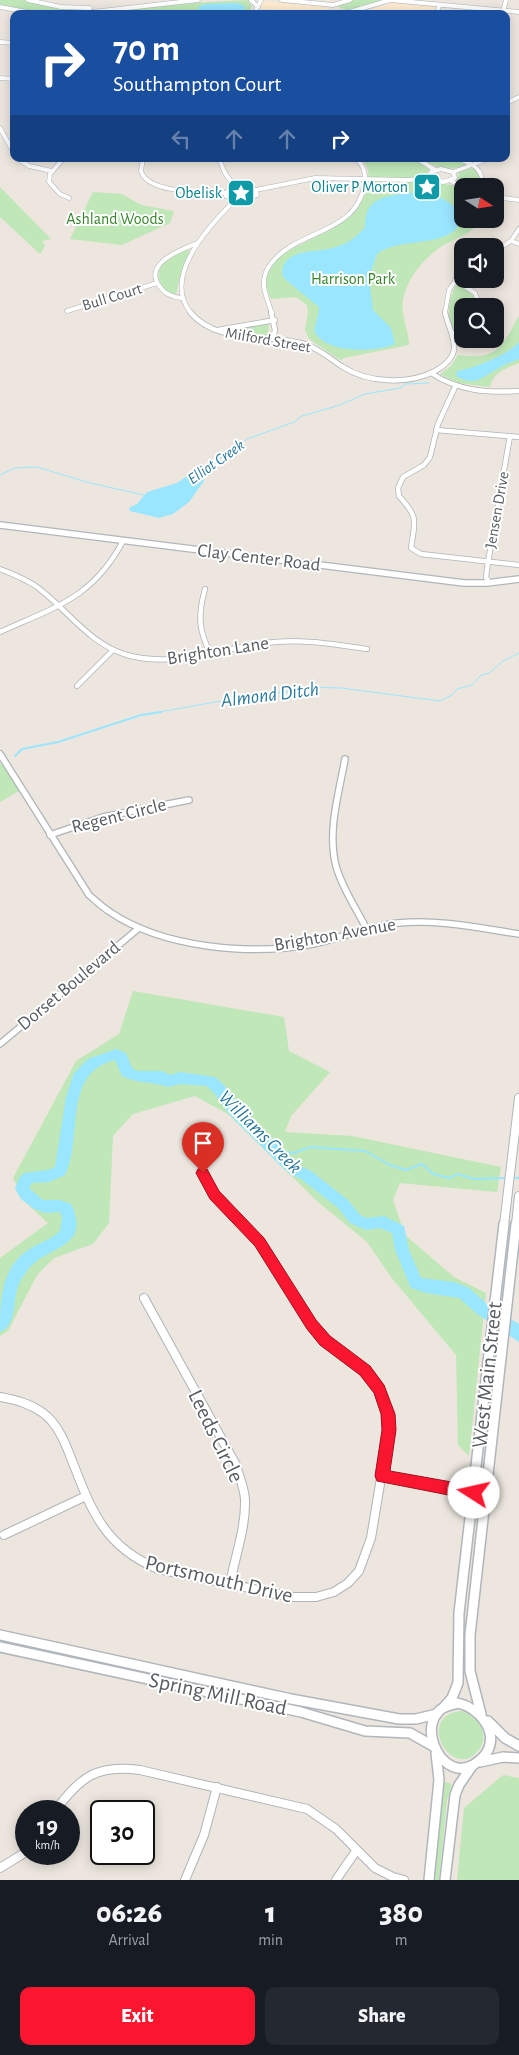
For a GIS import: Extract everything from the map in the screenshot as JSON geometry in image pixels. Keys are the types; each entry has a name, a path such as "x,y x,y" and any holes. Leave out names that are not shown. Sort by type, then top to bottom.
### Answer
{"street":[{"path":"28,0 56,7 82,10"},
{"path":"150,0 152,5"},
{"path":"101,10 198,0"},
{"path":"251,0 258,7"},
{"path":"256,10 261,0"},
{"path":"282,0 333,5 350,0"},
{"path":"351,10 390,0 471,10"},
{"path":"451,8 454,0"},
{"path":"333,5 340,10"},
{"path":"438,6 438,10"},
{"path":"0,7 16,10"},
{"path":"0,128 10,146"},
{"path":"23,162 29,166 52,171"},
{"path":"60,162 49,177 50,185 60,194 69,198"},
{"path":"142,162 141,168 143,174 160,186 182,191 225,193 235,187 247,186 256,190 305,179 366,178 408,180 431,178 438,181 454,183"},
{"path":"220,162 225,173 235,187"},
{"path":"273,339 275,320 263,286 264,277 269,266 281,254 339,222 353,212 363,197 366,178 365,168 359,162"},
{"path":"424,162 435,170"},
{"path":"466,162 474,165 480,171 482,178"},
{"path":"431,178 430,174 435,170 443,169 453,172 481,162"},
{"path":"451,181 456,177 453,172"},
{"path":"181,298 183,274 197,243 212,222 234,201 252,198 256,195 256,190"},
{"path":"225,193 227,197 234,201"},
{"path":"504,198 519,200"},
{"path":"504,245 511,240 519,229"},
{"path":"511,240 519,244"},
{"path":"157,283 156,273 161,262 174,253 197,243"},
{"name":"Milford Street","path":"157,283 169,295 181,298 186,308 198,321 216,330 233,335 297,342 315,348 328,355 345,369 360,375 400,379 431,374"},
{"name":"Bull Court","path":"67,311 157,283"},
{"path":"454,284 448,294 445,306 446,319 455,343 451,358 444,366 431,374 445,383 455,386 489,391 519,391"},
{"path":"467,288 478,298"},
{"name":"Milford Street","path":"216,330 275,320"},
{"path":"455,386 436,430 427,460 403,477 398,487 400,498 414,515 415,524 410,547 413,551 421,554 519,565"},
{"path":"436,430 519,438"},
{"name":"Jensen Drive","path":"489,583 486,577 488,562 510,436"},
{"name":"Clay Center Road","path":"0,525 464,583 489,583 519,579"},
{"path":"0,632 78,595 100,579 113,562 123,541"},
{"name":"Brighton Lane","path":"0,569 17,575 38,588 90,636 112,650 137,658 164,661 188,660 267,643 296,641 367,650"},
{"path":"205,589 199,608 198,619 200,630 211,654"},
{"path":"77,686 112,650"},
{"name":"Brighton Avenue","path":"0,754 88,893 119,918 139,928 166,936 249,949 286,948 311,944 366,928 417,922 519,934"},
{"path":"345,759 335,822 333,852 341,878 366,928"},
{"name":"Regent Circle","path":"50,835 104,817 188,800"},
{"name":"Dorset Boulevard","path":"0,1044 139,928"},
{"name":"West Main Street","path":"440,1710 452,1698 458,1683 459,1613 519,1098"},
{"name":"Portsmouth Drive","path":"0,1397 26,1401 44,1412 51,1419 71,1459 86,1496 107,1534 122,1550 138,1561 158,1569 306,1598 324,1596 340,1589 357,1574 365,1562 370,1548 389,1430 388,1414 379,1389 365,1371 325,1340 312,1325 260,1242 214,1195 203,1173"},
{"name":"West Main Street","path":"482,1715 472,1680 469,1653 519,1196"},
{"name":"Leeds Circle","path":"144,1298 236,1465 242,1483 245,1499 244,1514 230,1584"},
{"path":"382,1476 486,1495"},
{"path":"4,1535 86,1496"},
{"name":"Spring Mill Road","path":"0,1635 291,1699 398,1719 419,1719 440,1710"},
{"name":"Spring Mill Road","path":"0,1646 301,1712 365,1732 410,1733 420,1737 435,1750"},
{"path":"429,1880 439,1780 435,1750 430,1733 440,1710 453,1704 473,1707 505,1738 519,1746"},
{"path":"445,1880 455,1795 459,1785 488,1750 490,1742 488,1724 482,1715"},
{"path":"435,1750 450,1765 461,1768 503,1757 519,1758"},
{"path":"63,1800 80,1780 92,1773 109,1768 125,1767 217,1787 308,1809 337,1830 356,1851 378,1870 404,1880"},
{"path":"185,1880 206,1830 217,1787"},
{"path":"336,1880 356,1851"},
{"path":"0,1868 15,1859"}],"shaded area":[{"path":"263,1 326,7 331,10 275,10 259,9"},
{"path":"392,3 436,7 435,10 368,10"}],"green space":[{"path":"0,0 26,0 89,10 21,10 0,6"},
{"path":"247,0 252,6 250,10 127,10 192,3"},
{"path":"354,0 386,0 351,10 346,10 337,6"},
{"name":"Harrison Park","path":"363,162 419,162 429,169 426,176 429,180 454,186 454,228 474,228 465,235 454,238 454,240 430,255 418,268 408,284 402,306 409,345 340,360 309,339 305,330 308,313 307,305 296,297 271,299 266,281 270,267 281,256 334,228 350,216 362,201 368,182 368,169"},
{"path":"427,162 462,162 468,164 457,168 446,168"},
{"path":"473,168 477,170 480,178 458,178 459,172"},
{"path":"0,187 51,239 42,241 45,246 40,254 0,217"},
{"name":"Ashland Woods","path":"93,192 122,194 141,205 174,211 170,223 122,245 70,239"},
{"path":"186,250 190,250 180,276 176,295 171,295 159,280 160,268 164,263"},
{"path":"454,288 465,288 474,298 454,298 454,330 449,313"},
{"path":"519,316 519,363 497,374 490,387 457,383 440,374 451,366 458,355 482,356 494,352 498,348 504,348 504,342"},
{"path":"269,323 268,336 266,337 233,333 226,330"},
{"path":"0,764 4,765 19,791 0,802"},
{"path":"133,991 284,1017 289,1051 330,1072 291,1116 285,1132 352,1136 501,1167 497,1192 400,1183 393,1200 405,1235 454,1277 486,1293 469,1456 458,1445 456,1355 391,1277 367,1242 318,1202 228,1114 195,1096 133,1114 113,1136 109,1223 93,1244 54,1258 37,1275 8,1331 0,1336 0,1258 48,1223 25,1202 13,1178 76,1061 119,1034"},
{"path":"461,1711 473,1717 483,1733 481,1746 477,1752 467,1758 457,1758 448,1753 442,1744 439,1734 440,1723 447,1715"},
{"path":"503,1775 519,1778 519,1880 457,1880 464,1808"},
{"path":"444,1782 452,1784 447,1800 439,1880 433,1880"}],"water":[{"path":"237,3 245,6 244,10 199,10 198,7 206,4"},
{"path":"417,193 443,199 454,208 454,228 456,228 446,236 395,246 377,254 369,278 373,310 391,328 395,344 363,350 328,344 319,338 314,330 319,307 286,280 282,275 283,267 287,261 299,254 334,248 358,235 365,227 367,212 370,207 385,197"},
{"path":"519,342 519,359 502,366 478,380 468,381 456,376 457,371 490,360 507,352"},
{"path":"194,471 200,471 204,474 204,481 189,502 173,514 159,518 130,511 129,508 137,504 147,492 177,483"}],"waterway":[{"name":"Elliot Creek","path":"200,473 247,439 294,422 302,416 340,405 365,394 400,388 406,384 429,383"},
{"name":"Elliot Creek","path":"0,475 15,468 37,467 90,483 144,495"},
{"name":"Almond Ditch","path":"154,713 271,692 282,693 305,687 341,688 440,701 452,695 457,689 472,685 481,675 489,673 503,661 519,653"},
{"name":"Almond Ditch","path":"15,756 22,749 58,742 141,715 161,712"},
{"name":"Williams Creek","path":"0,1325 6,1314 11,1284 24,1263 28,1258 54,1244 67,1234 69,1217 66,1208 57,1205 46,1207 35,1203 22,1189 24,1182 29,1177 49,1176 60,1171 64,1161 72,1097 79,1077 92,1062 116,1054 121,1057 127,1072 135,1076 162,1077 168,1081 180,1078 210,1081 219,1089 234,1110 287,1163 295,1170 306,1175 343,1204 355,1219 366,1224 384,1222 399,1230 402,1250 416,1283 454,1289 464,1293 482,1309 517,1331 519,1335"},
{"path":"275,1151 294,1153 310,1147 365,1151 390,1165 406,1170 422,1164 433,1174 450,1178 457,1174 475,1179 507,1178"},
{"path":"511,1178 519,1178"}],"place":[{"name":"Oliver P Morton","path":"427,187"},
{"name":"Obelisk","path":"241,193"}],"route":[{"path":"203,1173 214,1195 260,1242 312,1325 325,1340 365,1371 379,1389 388,1414 389,1430 382,1476 474,1493"}]}
